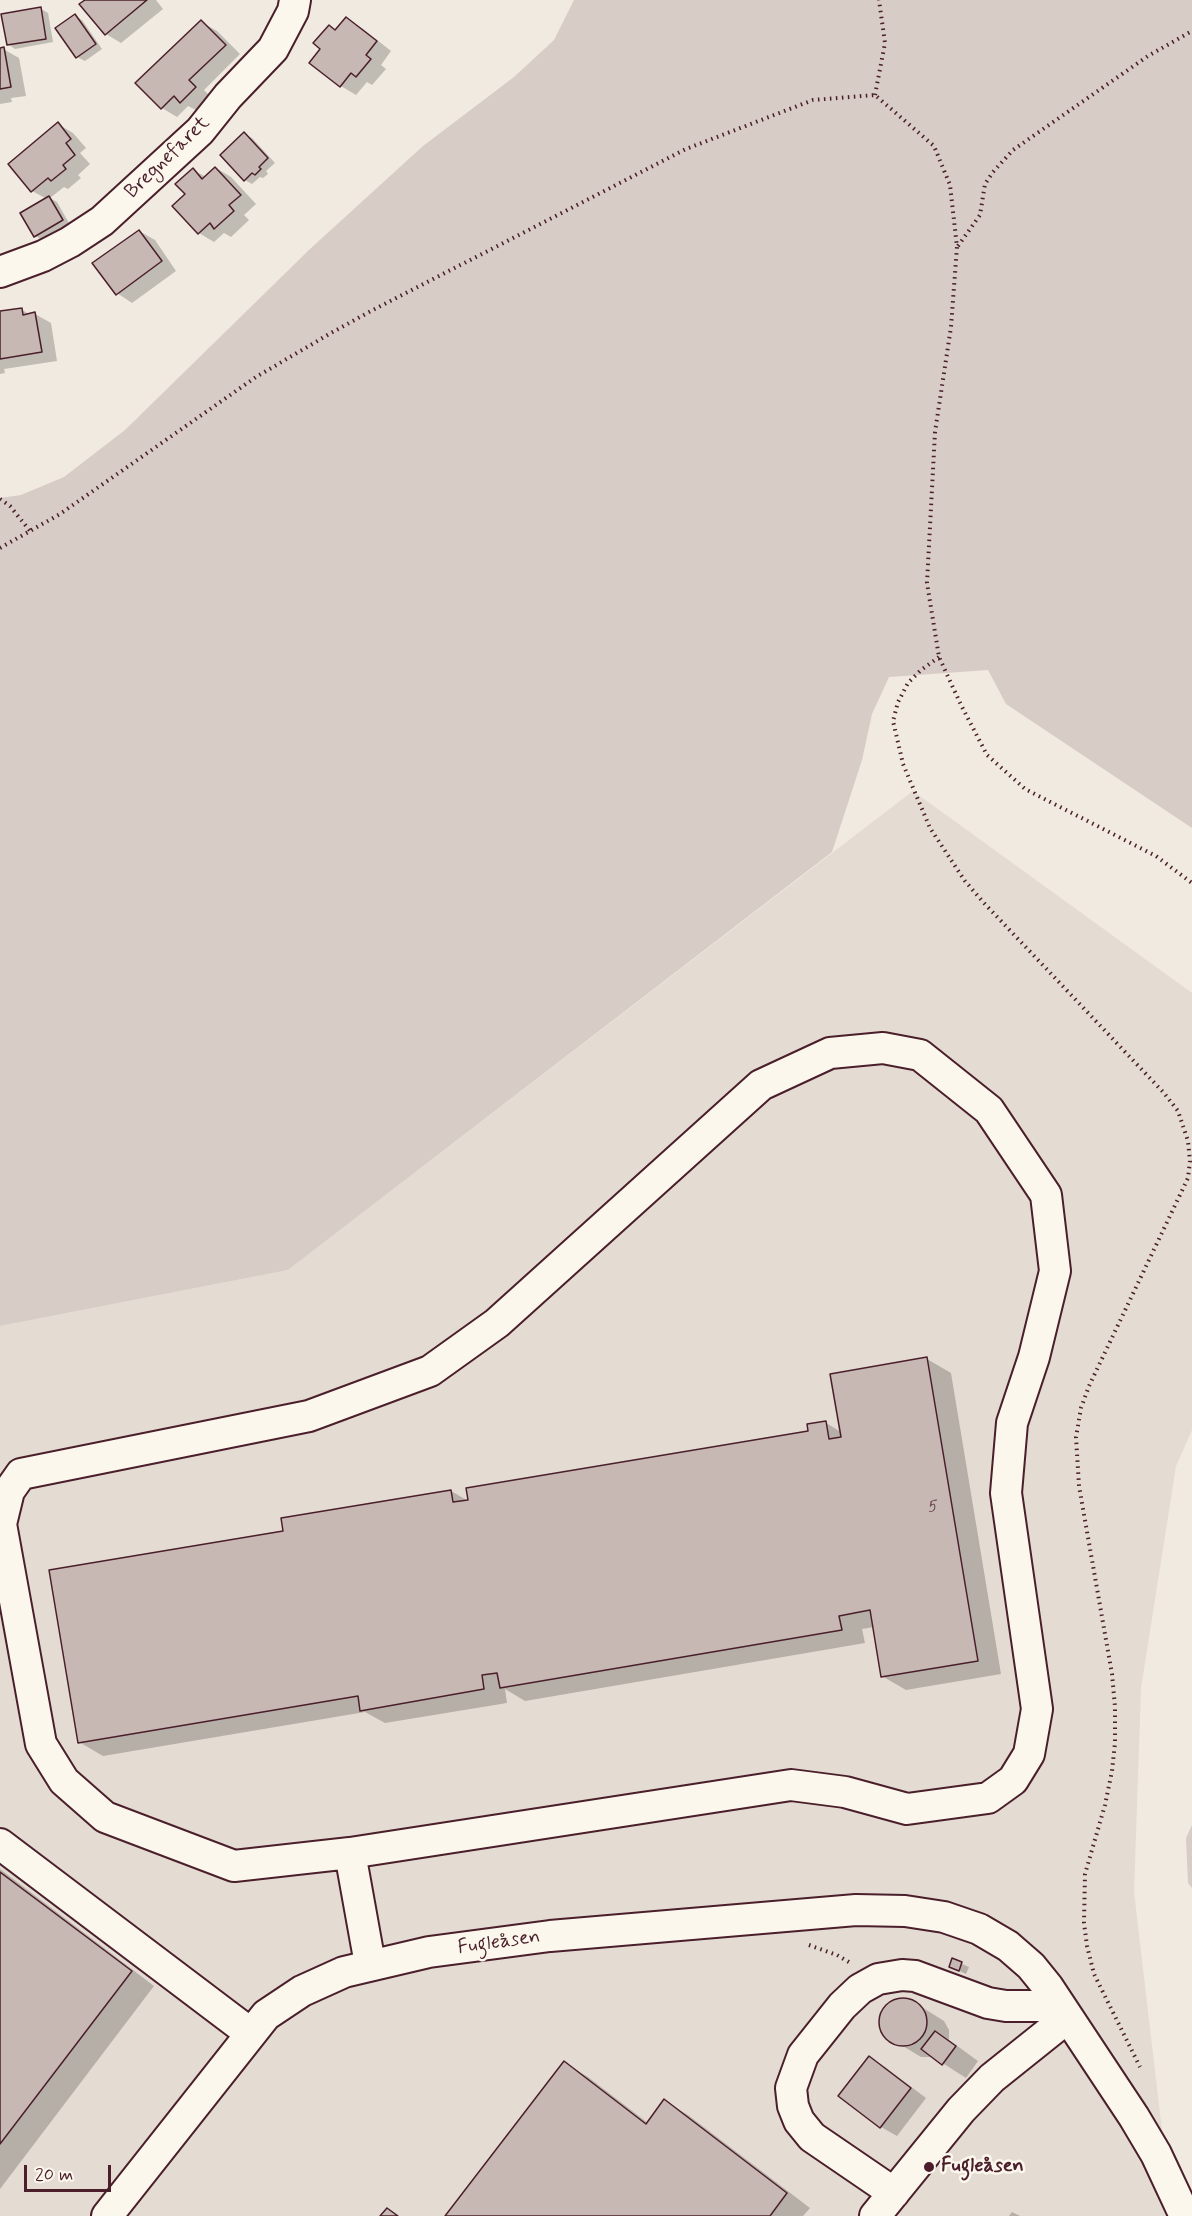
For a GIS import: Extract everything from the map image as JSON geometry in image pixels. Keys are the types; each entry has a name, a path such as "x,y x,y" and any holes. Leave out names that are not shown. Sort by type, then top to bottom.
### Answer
{"street":[{"name":"Bregnefaret","path":"0,272 43,256 102,221 200,131 228,96 273,49 293,10 295,0"},
{"path":"883,1048 920,1054 989,1110 1046,1195 1055,1271 1034,1357 1012,1423 1006,1493 1036,1709 1029,1754 1013,1780 988,1798 907,1809 845,1792 791,1785 350,1853 234,1866 105,1817 64,1781 41,1744 1,1524 9,1491 21,1474 309,1416 430,1371 497,1323 761,1085 830,1053 883,1048"},
{"path":"0,1844 250,2033"},
{"path":"350,1853 370,1964"},
{"name":"Fugleåsen","path":"107,2216 266,2015 302,1991 344,1972 370,1964 439,1951 550,1936 856,1910 905,1911 944,1917 979,1929 1008,1946 1031,1966 1134,2117 1156,2154 1185,2216"},
{"path":"886,1976 915,1976 988,2003 1063,2012 961,2110 885,2205 812,2137 799,2121 793,2106 791,2088 803,2055 842,2006 860,1989 886,1976"}],"path":[{"path":"876,95 885,43 879,0"},
{"path":"957,247 980,216 985,184 1013,150 1148,56 1192,30"},
{"path":"2,547 88,495 256,377 361,317 686,149 813,100 876,95 934,146 950,185 957,247 951,327 935,432 927,583 939,657 987,755 1025,789 1156,856 1192,883"},
{"path":"0,499 10,506 30,531"},
{"path":"939,657 908,683 898,702 892,721 903,764 930,828 965,880 984,903 1164,1093 1178,1111 1185,1126 1188,1141 1190,1161 1188,1178 1089,1386 1081,1408 1076,1437 1079,1486 1112,1674 1115,1707 1112,1772 1085,1874 1084,1923 1094,1974 1140,2068"},
{"path":"801,1944 837,1955 878,1979"}],"shaded area":[{"path":"574,0 1192,0 1192,828 1006,704 988,670 889,677 872,714 862,760 832,852 288,1270 0,1326 0,498 21,495 64,477 125,430 310,249 423,146 514,77 554,40"},
{"name":"Fugleåsen","path":"913,791 1192,993 1192,1430 1176,1466 1141,1688 1134,1892 1172,2216 0,2216 0,1326 288,1270"},
{"path":"1192,1825 1192,1888 1188,1883 1186,1838"}],"building":[{"path":"85,0 147,0 105,35 79,4"},
{"path":"41,7 46,39 7,45 1,14"},
{"path":"75,14 96,44 76,58 55,28"},
{"path":"346,17 377,41 366,55 371,59 356,77 351,73 340,87 309,63 320,49 313,43 329,25 335,30"},
{"path":"201,20 226,45 189,80 196,87 180,103 174,96 161,109 135,83"},
{"path":"4,47 11,87 0,89 0,48"},
{"path":"58,122 71,139 66,143 75,155 63,165 66,169 51,181 48,178 31,192 8,164"},
{"path":"244,132 268,158 255,175 252,173 244,181 220,155"},
{"path":"215,167 241,195 229,205 234,211 214,229 210,223 198,234 172,206 185,194 175,184 193,168 202,179"},
{"path":"49,196 63,220 34,237 20,213"},
{"path":"139,230 162,261 116,295 92,263"},
{"path":"22,308 23,315 35,312 42,352 0,359 0,311"},
{"path":"927,1357 978,1661 881,1677 870,1610 839,1616 842,1630 500,1688 497,1673 482,1675 484,1689 360,1711 358,1696 78,1743 49,1570 283,1531 281,1518 451,1490 453,1502 468,1500 466,1488 808,1431 807,1424 826,1421 829,1439 841,1437 830,1374"},
{"path":"0,1872 132,1971 0,2144"},
{"path":"952,1958 962,1962 959,1971 949,1967"},
{"path":"903,1998 920,2005 927,2022 920,2039 903,2046 886,2039 879,2022 886,2005"},
{"path":"935,2031 956,2046 942,2065 921,2049"},
{"path":"869,2056 911,2088 880,2128 838,2096"},
{"path":"564,2061 646,2124 664,2099 787,2193 770,2216 445,2216"},
{"path":"387,2208 398,2216 380,2216"}],"place":[{"name":"Fugleåsen","path":"929,2167"}]}
